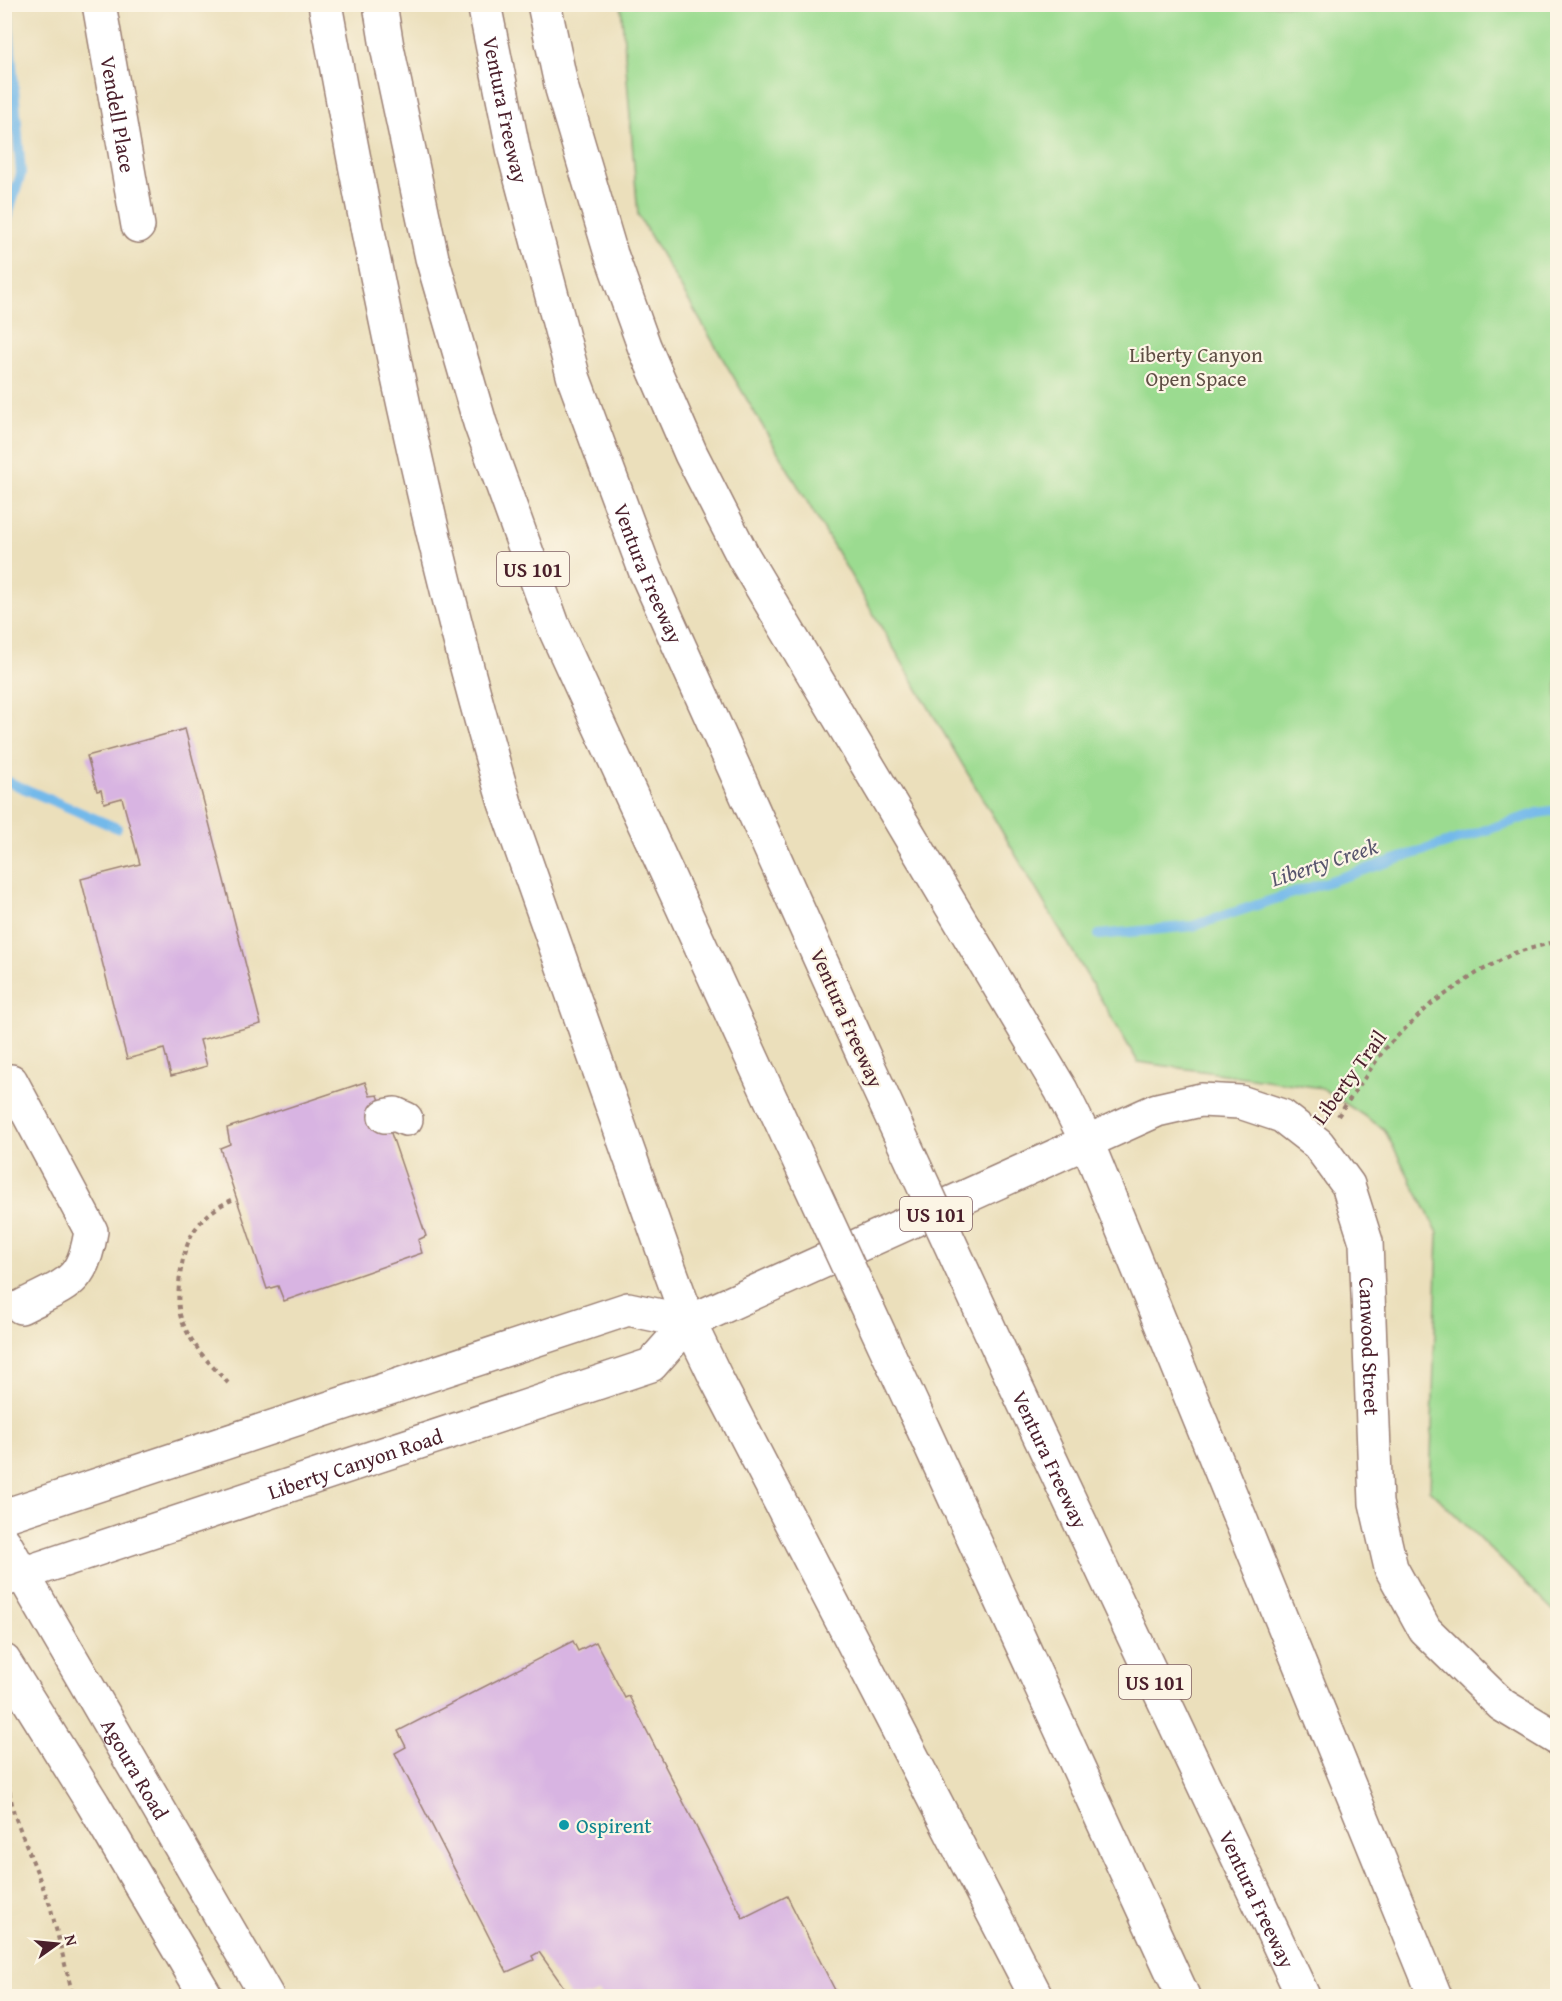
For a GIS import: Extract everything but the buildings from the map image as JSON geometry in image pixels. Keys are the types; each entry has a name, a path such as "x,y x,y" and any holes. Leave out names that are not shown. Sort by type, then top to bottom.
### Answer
{"main road":[{"name":"Vendell Place","path":"99,4 138,226"},
{"path":"325,4 355,167 423,492 481,724 504,802 688,1322 1036,1996"},
{"name":"US 101","path":"380,4 432,258 480,423 553,625 1183,1996"},
{"name":"Ventura Freeway","path":"484,4 514,153 574,379 645,570 866,1061 1007,1367 1303,1996"},
{"path":"544,4 562,89 611,254 644,346 691,454 743,556 1060,1090 1086,1140 1435,1996"},
{"path":"11,1081 91,1231 87,1258 74,1279 21,1307"},
{"name":"Canwood Street","path":"1086,1140 1156,1110 1201,1100 1240,1102 1282,1116 1318,1144 1348,1185 1366,1242 1376,1503 1391,1568 1425,1630 1502,1705 1557,1739"},
{"name":"Liberty Canyon Road","path":"14,1578 651,1365 688,1322 1086,1140"},
{"path":"4,1516 628,1309 688,1322"},
{"name":"Agoura Road","path":"4,1542 14,1578 267,1996"},
{"path":"4,1661 93,1804 206,1996"}],"path":[{"name":"Liberty Trail","path":"1318,1144 1386,1047 1431,1004 1477,973 1514,953 1557,941"},
{"path":"228,1383 196,1349 180,1319 179,1278 194,1230 208,1214 236,1198"},
{"path":"4,1765 14,1814 50,1905 73,1996"}],"green space":[{"name":"Liberty Canyon Open Space","path":"621,5 1557,5 1557,1614 1430,1490 1438,1233 1384,1129 1322,1088 1138,1062 638,215"}],"waterway":[{"path":"4,227 21,174 7,4"},
{"name":"Liberty Creek","path":"4,780 117,828"},
{"name":"Liberty Creek","path":"1099,935 1193,926 1538,813 1558,810"}],"place":[{"name":"Ospirent","path":"564,1825"}]}
